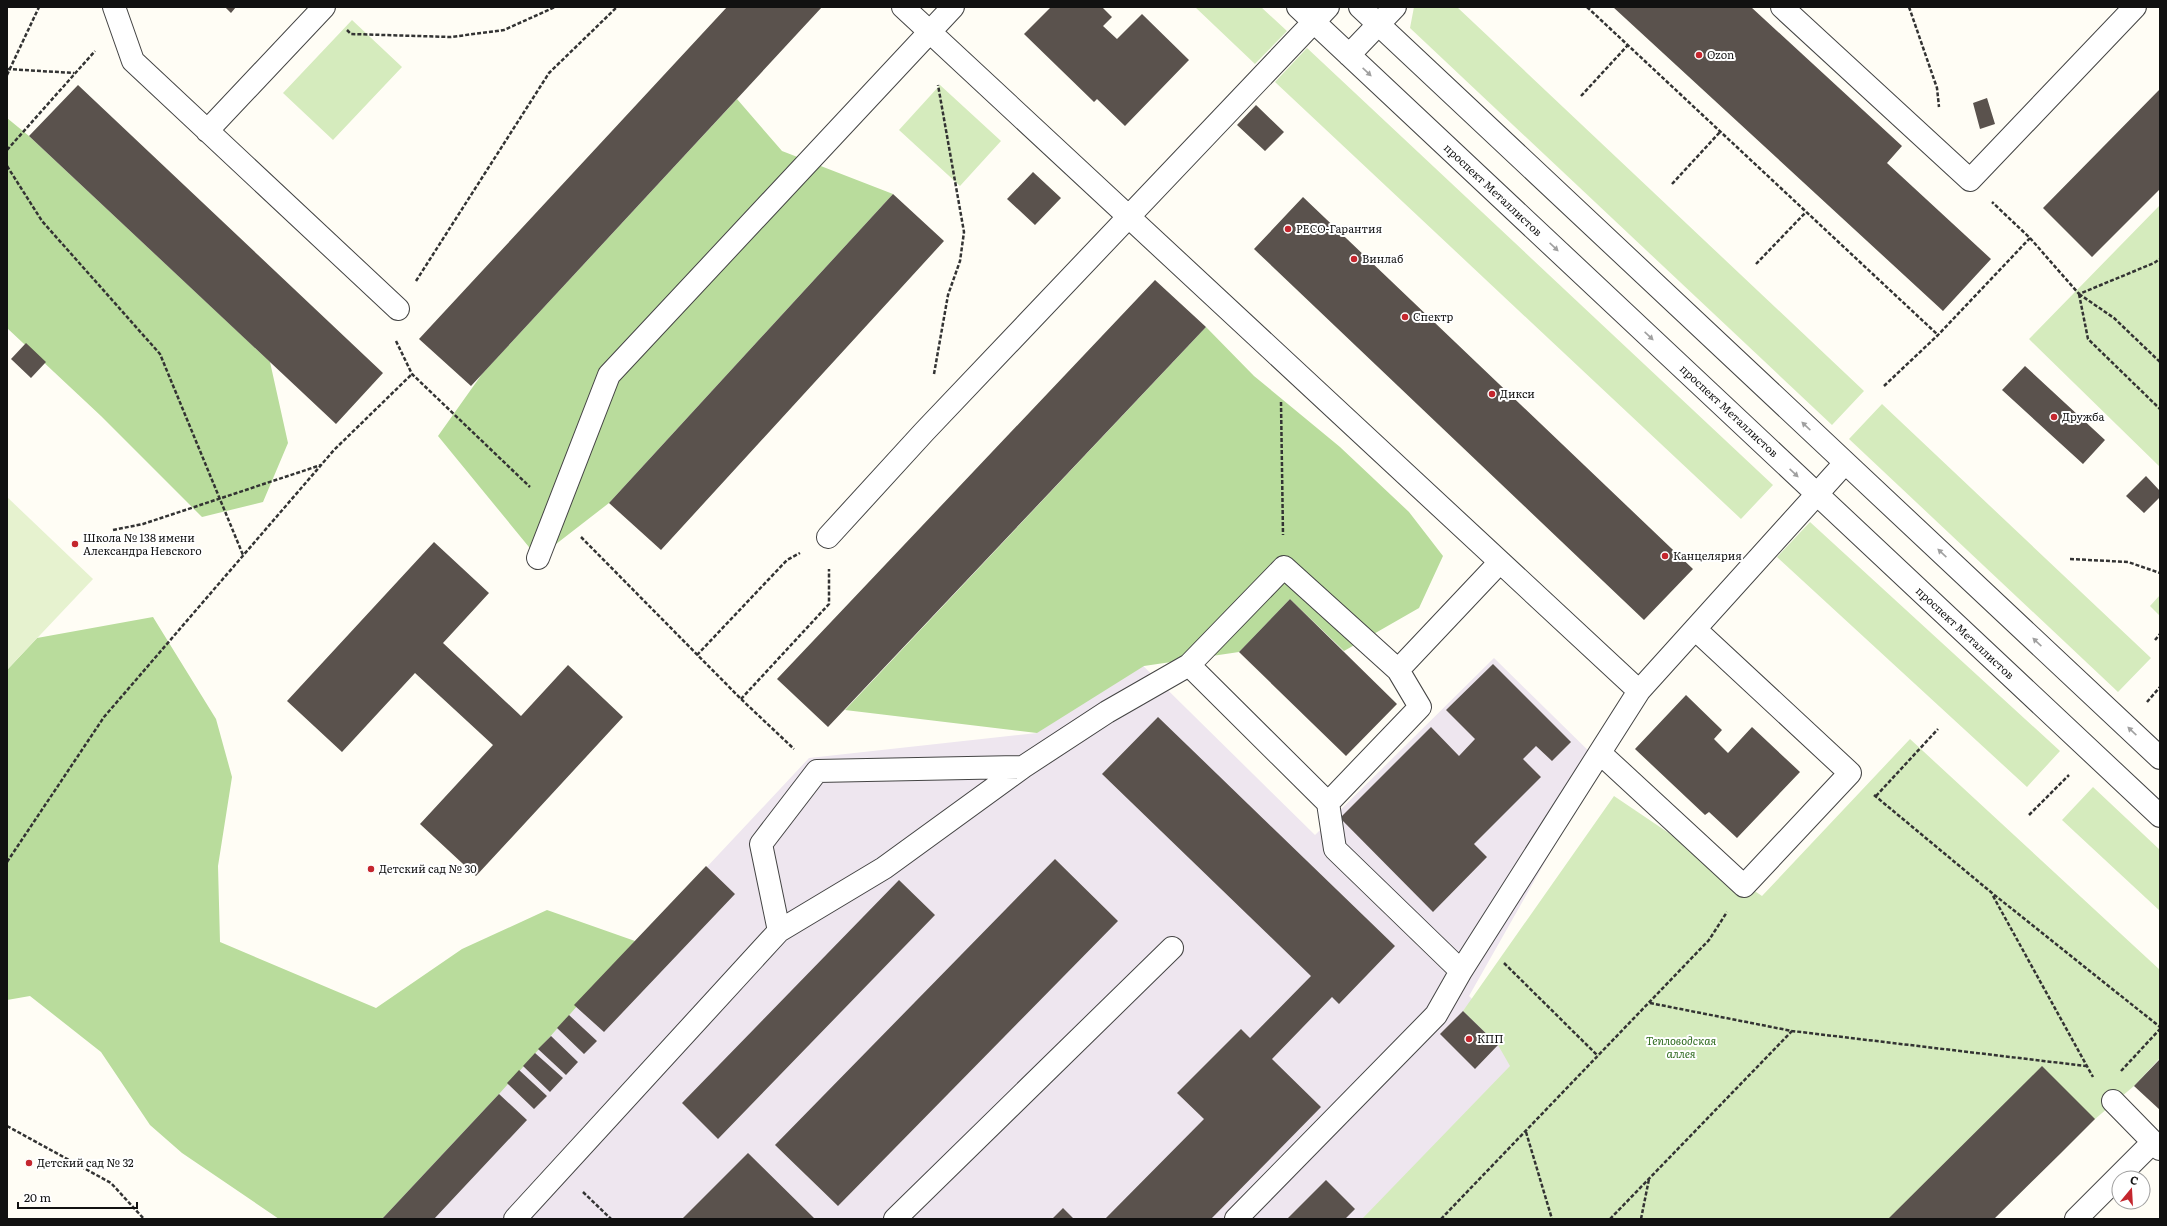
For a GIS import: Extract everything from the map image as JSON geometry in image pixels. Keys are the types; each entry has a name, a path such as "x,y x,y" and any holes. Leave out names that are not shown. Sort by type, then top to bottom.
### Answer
{"street":[{"path":"207,131 324,7"},
{"path":"903,7 1639,691"},
{"path":"538,558 555,510 609,375 953,7"},
{"name":"проспект Металлистов","path":"1298,7 1321,14 1349,55 2160,816"},
{"path":"1360,7 2160,758"},
{"path":"1349,55 1395,7"},
{"path":"1782,7 1970,180 2135,7"},
{"path":"828,537 929,426 1321,14"},
{"path":"116,16 133,61 398,309"},
{"path":"1236,1219 1436,1015 1461,971 1639,691 1846,463"},
{"path":"1398,670 1500,562"},
{"path":"515,1219 779,931 884,868 1023,767 1107,712 1189,665 1284,567 1398,670 1420,707 1328,803"},
{"path":"1600,754 1744,886 1850,773 1695,629"},
{"path":"1189,665 1328,803 1335,849 1461,971"},
{"path":"779,931 761,844 818,771 1023,767"},
{"path":"895,1219 1172,948"},
{"path":"2076,1219 2157,1146 2107,1096"}],"path":[{"path":"7,75 8,69 39,7"},
{"path":"324,7 351,34 451,37 504,30 554,7"},
{"path":"617,7 549,73 398,309 396,340 412,374 555,510 741,700 818,771"},
{"path":"1586,7 1938,335"},
{"path":"1909,7 1937,88 1943,156"},
{"path":"7,150 75,73 116,16"},
{"path":"930,32 942,118 964,232 960,261 948,296 933,379"},
{"path":"1581,96 1628,45"},
{"path":"8,69 75,73"},
{"path":"1672,184 1720,132"},
{"path":"7,166 42,222 160,354 243,555"},
{"path":"1970,180 2030,238 2079,294 2114,318 2160,362"},
{"path":"1756,264 1806,212"},
{"path":"1884,386 1938,335 2030,238"},
{"path":"2079,294 2154,263 2160,259"},
{"path":"2079,294 2088,339 2160,409"},
{"path":"1280,358 1284,567"},
{"path":"7,862 104,717 321,465 412,374"},
{"path":"113,530 143,524 219,497 321,465"},
{"path":"697,655 787,560 828,537 829,604 741,700"},
{"path":"2070,560 2128,562 2160,573"},
{"path":"2155,640 2160,634"},
{"path":"2144,705 2160,687"},
{"path":"1876,796 1938,729"},
{"path":"2030,815 2075,769"},
{"path":"1850,773 1992,893 2160,1028 2107,1096 2086,1066 1992,893"},
{"path":"1442,1219 1709,940 1744,886"},
{"path":"1481,940 1598,1056"},
{"path":"1650,1002 1792,1031 2086,1066"},
{"path":"1610,1219 1792,1031"},
{"path":"7,1126 111,1182 144,1219"},
{"path":"1526,1132 1552,1219"},
{"path":"560,1170 611,1219"},
{"path":"1640,1219 1649,1179"}],"shaded area":[{"path":"1123,646 1315,835 1494,658 1601,763 1469,996 1533,1058 1377,1219 377,1219 809,758 1037,733"}],"green space":[{"path":"1195,7 1261,7 1287,31 1255,64"},
{"path":"1414,7 1457,7 1864,391 1832,425 1410,28"},
{"path":"352,20 402,67 333,140 283,93"},
{"path":"1307,48 1773,485 1741,519 1275,82"},
{"path":"940,85 1001,141 960,186 899,130"},
{"path":"737,99 782,151 893,194 609,503 538,558 438,436 482,374"},
{"path":"7,118 29,136 270,362 288,443 263,502 202,517 101,416 7,328"},
{"path":"2160,205 2160,467 2029,339"},
{"path":"1206,327 1254,376 1340,447 1409,512 1443,556 1419,608 1344,651 1290,599 1239,652 1144,666 1037,733 845,710"},
{"path":"1882,404 2151,658 2118,692 1849,439"},
{"path":"7,497 93,579 7,670"},
{"path":"1810,522 2060,751 2027,787 1777,557"},
{"path":"2160,595 2160,616 2150,606"},
{"path":"153,617 216,719 232,777 218,866 220,942 376,1008 462,949 547,910 635,941 499,1094 382,1219 279,1219 182,1153 150,1125 101,1052 30,996 7,1000 7,670 37,638"},
{"name":"Тепловодская аллея","path":"1910,739 2160,970 2160,1058 2134,1086 2095,1119 1888,1219 1362,1219 1510,1066 1498,1045 1463,1011 1614,796 1762,896"},
{"path":"2093,787 2160,850 2160,911 2062,820"}],"building":[{"path":"225,7 236,7 231,13"},
{"path":"727,7 822,7 471,386 419,339"},
{"path":"1051,7 1102,7 1112,17 1103,26 1117,39 1142,14 1189,60 1125,126 1097,99 1094,102 1024,34"},
{"path":"1613,7 1751,7 1902,146 1887,163 1991,259 1943,311"},
{"path":"78,85 383,373 336,424 29,136"},
{"path":"2160,89 2160,189 2092,257 2043,208"},
{"path":"1987,98 1995,124 1980,129 1973,103"},
{"path":"1256,105 1284,132 1265,151 1237,125"},
{"path":"1033,172 1061,198 1035,225 1007,199"},
{"path":"893,194 944,241 661,550 609,503"},
{"path":"1303,197 1693,569 1644,620 1254,249"},
{"path":"1155,280 1206,327 828,727 777,679"},
{"path":"26,343 46,362 31,378 11,359"},
{"path":"2025,366 2105,440 2083,464 2002,390"},
{"path":"2146,476 2160,491 2160,497 2144,513 2126,496"},
{"path":"434,542 489,593 443,643 521,716 568,665 623,717 476,876 420,824 493,745 415,673 342,752 287,701"},
{"path":"1290,599 1397,704 1346,756 1239,652"},
{"path":"1493,664 1571,742 1552,761 1536,746 1523,759 1541,777 1474,844 1487,857 1433,912 1340,818 1431,727 1459,756 1475,739 1446,710"},
{"path":"1686,695 1722,730 1714,739 1728,753 1752,727 1800,772 1737,838 1709,812 1705,815 1635,749"},
{"path":"1158,717 1395,946 1339,1004 1332,997 1272,1059 1321,1107 1211,1219 1105,1219 1204,1119 1177,1093 1241,1029 1250,1038 1311,976 1102,774"},
{"path":"1055,859 1118,921 838,1206 775,1145"},
{"path":"706,866 735,894 604,1032 574,1005"},
{"path":"899,880 935,915 718,1139 682,1103"},
{"name":"КПП","path":"1463,1011 1498,1045 1475,1069 1440,1034"},
{"path":"569,1015 597,1041 584,1054 557,1028"},
{"path":"551,1036 578,1062 566,1075 538,1049"},
{"path":"535,1053 563,1078 550,1092 523,1066"},
{"path":"2160,1059 2160,1110 2134,1086"},
{"path":"2042,1066 2095,1119 2060,1154 1994,1219 1888,1219"},
{"path":"519,1070 547,1096 534,1109 507,1083"},
{"path":"499,1094 527,1120 434,1219 382,1219"},
{"path":"748,1153 815,1219 682,1219"},
{"path":"1326,1180 1355,1209 1345,1219 1287,1219"},
{"path":"1063,1208 1074,1219 1052,1219"}],"place":[{"name":"Ozon","path":"1699,55"},
{"name":"РЕСО-Гарантия","path":"1288,229"},
{"name":"Винлаб","path":"1354,259"},
{"name":"Спектр","path":"1405,317"},
{"name":"Дикси","path":"1492,394"},
{"name":"Дружба","path":"2054,417"},
{"name":"Школа № 138 имени Александра Невского","path":"75,544"},
{"name":"Канцелярия","path":"1665,556"},
{"name":"Детский сад № 30","path":"371,869"},
{"name":"КПП","path":"1469,1039"},
{"name":"Детский сад № 32","path":"29,1163"}]}
